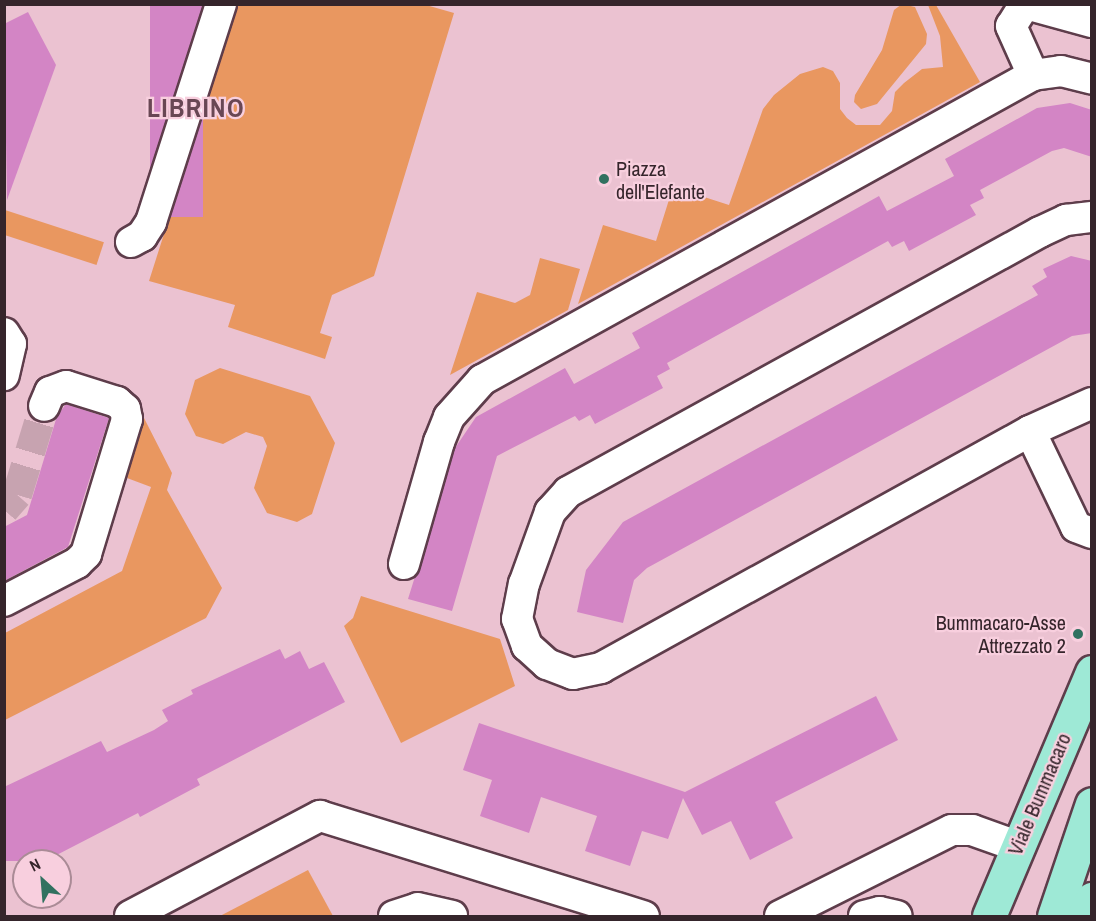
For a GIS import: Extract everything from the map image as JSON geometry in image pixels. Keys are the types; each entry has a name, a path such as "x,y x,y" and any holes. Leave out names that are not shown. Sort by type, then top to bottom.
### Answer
{"main road":[{"name":"Viale Bummacaro","path":"989,916 1092,672"},
{"path":"1054,916 1092,804"},
{"path":"1084,916 1092,899"}],"street":[{"path":"131,242 142,236 152,222 221,4"},
{"path":"1033,75 1011,26 1026,4 1092,22"},
{"path":"404,564 439,442 454,410 482,380 1033,75 1062,71 1092,79"},
{"path":"1092,217 1066,220 1040,232 568,492 550,512 524,584 517,619 527,646 547,664 573,674 601,668 1030,431 1092,403"},
{"path":"4,333 11,344 4,375"},
{"path":"4,601 76,563 86,554 127,419 125,409 117,402 66,386 50,392 44,406"},
{"path":"1030,431 1076,527 1092,533"},
{"path":"130,916 320,816 644,916"},
{"path":"780,916 952,830 972,830 1017,846"},
{"path":"394,916 418,908 453,916"},
{"path":"864,916 880,912 897,916"}],"shaded area":[{"path":"902,4 915,7 927,34 926,44 877,104 861,109 854,102 855,95 882,50 894,10"},
{"path":"237,5 426,5 454,13 374,276 332,295 320,333 332,337 325,359 228,327 235,305 149,281"},
{"path":"928,5 936,5 980,82 578,304 603,225 656,241 673,187 729,205 763,109 774,95 800,74 823,67 833,71 840,83 840,109 847,118 856,125 880,125 892,111 895,92 904,83 922,69 943,67 940,36"},
{"path":"5,210 104,242 96,265 4,235"},
{"path":"540,258 580,269 568,310 450,375 477,292 515,303 530,295"},
{"path":"220,368 310,396 335,443 312,514 297,522 267,513 254,488 267,446 263,437 246,432 223,444 196,436 185,414 195,380"},
{"path":"144,418 172,473 167,490 222,588 206,618 5,720 5,633 122,571 151,487 127,478"},
{"path":"361,596 500,639 515,686 401,743 344,626 353,618"},
{"path":"308,870 333,916 220,916"}],"building":[{"path":"150,4 203,4 203,217 150,217"},
{"path":"28,12 56,65 7,200 4,24"},
{"path":"1070,103 1092,110 1092,157 1064,148 1052,151 980,190 984,198 970,205 976,215 909,251 904,241 892,247 888,241 667,363 670,369 657,376 663,388 595,424 590,415 579,421 575,416 497,456 452,611 408,599 455,448 476,417 565,368 574,384 640,348 632,333 879,196 887,211 954,176 945,159 1037,108"},
{"path":"1071,256 1092,261 1092,333 1072,336 647,568 634,580 623,623 577,612 586,570 623,522 1038,295 1032,286 1047,277 1043,269"},
{"path":"66,404 109,418 68,547 4,581 4,527 27,515 57,416"},
{"path":"280,649 285,659 300,651 309,669 324,662 345,702 197,779 200,785 140,817 138,813 68,849 12,849 12,861 4,861 4,787 101,741 107,752 154,730 168,721 162,710 193,694 191,690"},
{"path":"876,696 898,740 775,802 793,838 750,860 731,821 702,835 683,798 668,839 642,831 630,866 585,851 597,816 541,797 529,833 480,816 492,780 463,770 479,723 685,792"}],"tunnel":[{"path":"4,510 17,495 44,406"}],"place":[{"name":"Piazza dell'Elefante","path":"604,179"},
{"name":"Bummacaro-Asse Attrezzato 2","path":"1078,634"}],"district":[{"name":"LIBRINO","path":"196,108"}]}
